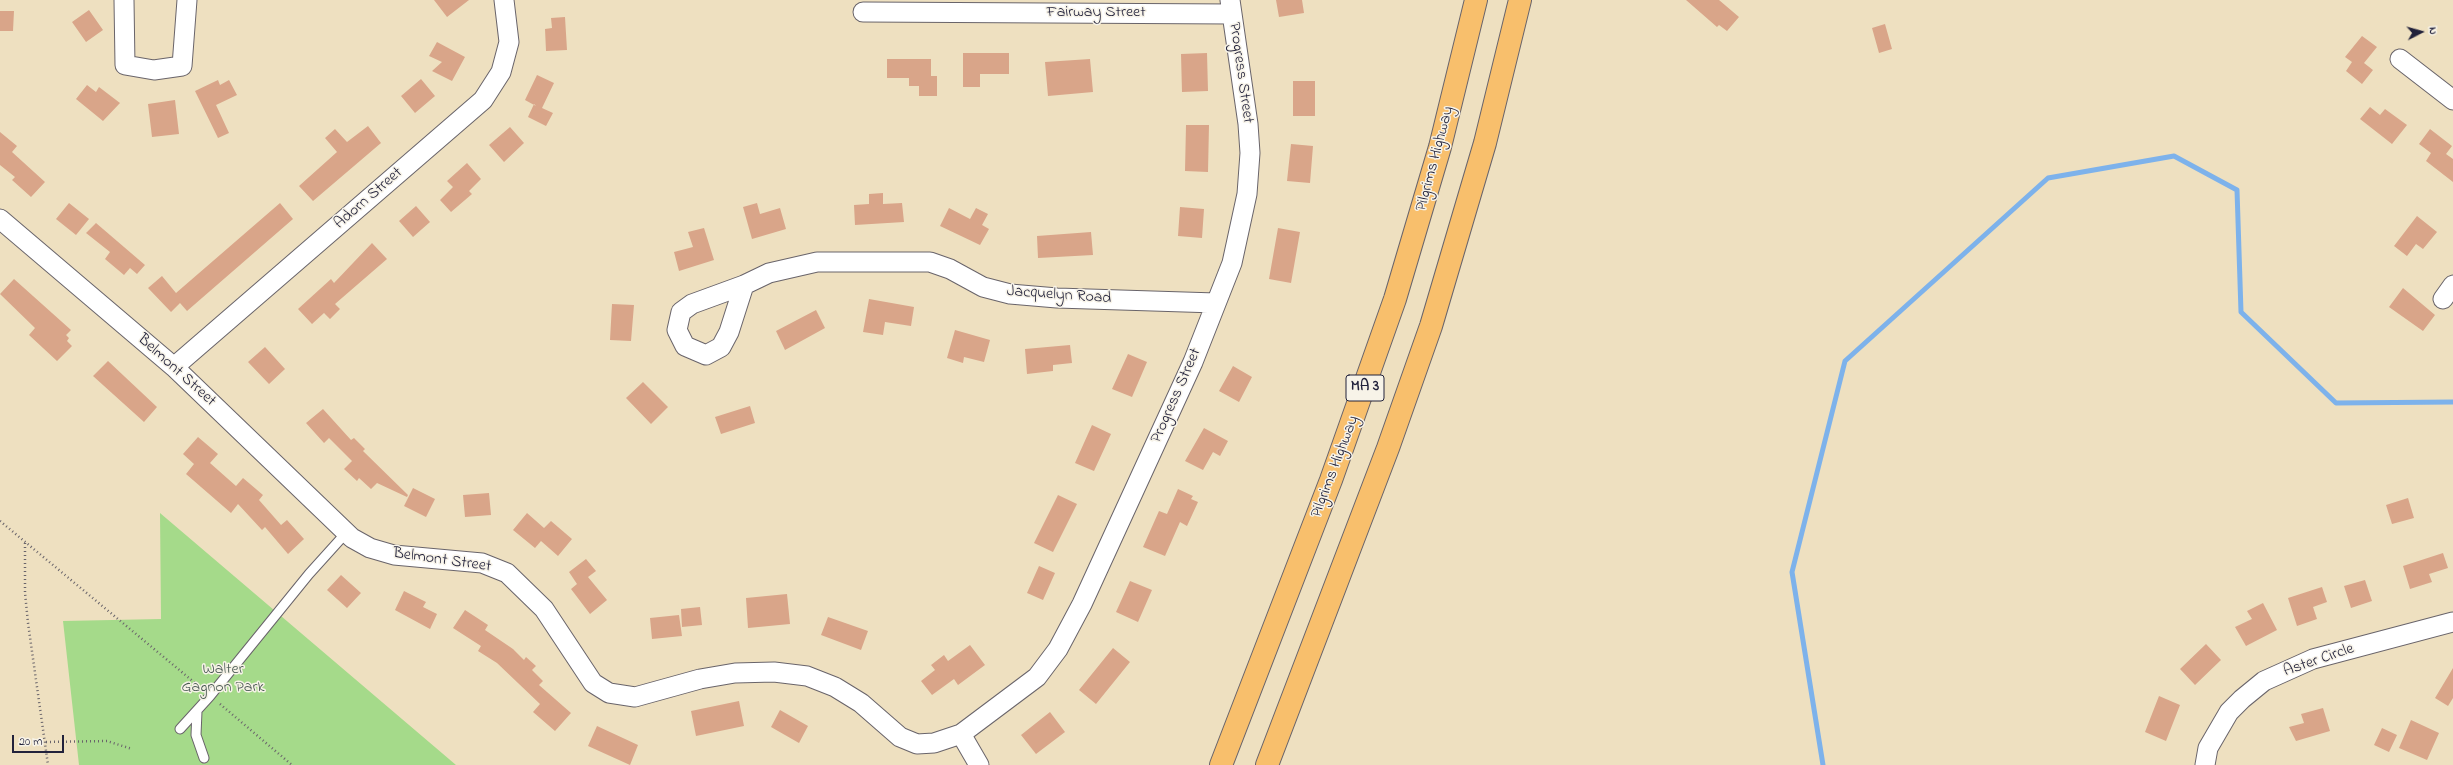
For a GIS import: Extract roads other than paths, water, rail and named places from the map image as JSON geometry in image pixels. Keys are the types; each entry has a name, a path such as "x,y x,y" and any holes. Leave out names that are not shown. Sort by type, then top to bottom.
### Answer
{"highway":[{"name":"Pilgrims Highway","path":"1221,765 1331,480 1395,299 1442,140 1476,0"},
{"name":"MA 3","path":"1266,765 1391,442 1431,326 1485,143 1520,0"}],"street":[{"path":"124,0 125,65 154,70 182,66 187,0"},
{"name":"Adorn Street","path":"174,367 483,100 500,72 509,42 504,0"},
{"name":"Fairway Street","path":"863,12 1231,7"},
{"name":"Progress Street","path":"961,734 1037,677 1058,649 1082,604 1190,370 1232,262 1247,194 1250,153 1231,7"},
{"path":"2400,59 2453,100"},
{"name":"Belmont Street","path":"0,219 174,367 346,533 370,548 394,555 482,564 507,573 544,609 593,683 609,693 635,697 700,679 735,673 774,672 807,676 836,687 862,703 900,737 917,744 950,739 961,734"},
{"name":"Jacquelyn Road","path":"744,285 769,273 817,262 907,261 930,262 950,269 983,287 1010,294 1057,298 1216,303"},
{"name":"Aster Circle","path":"2205,765 2208,748 2229,712 2264,681 2313,659 2453,622"},
{"path":"961,734 979,765"}],"lane":[{"path":"180,729 210,696 309,574 346,533"},
{"path":"197,711 196,735 204,758"}],"waterway":[{"path":"1823,765 1792,572 1845,361 2048,178 2174,156 2237,190 2241,312 2336,403 2453,402"}],"park label":[{"name":"Walter Gagnon Park","path":"223,679"}]}
